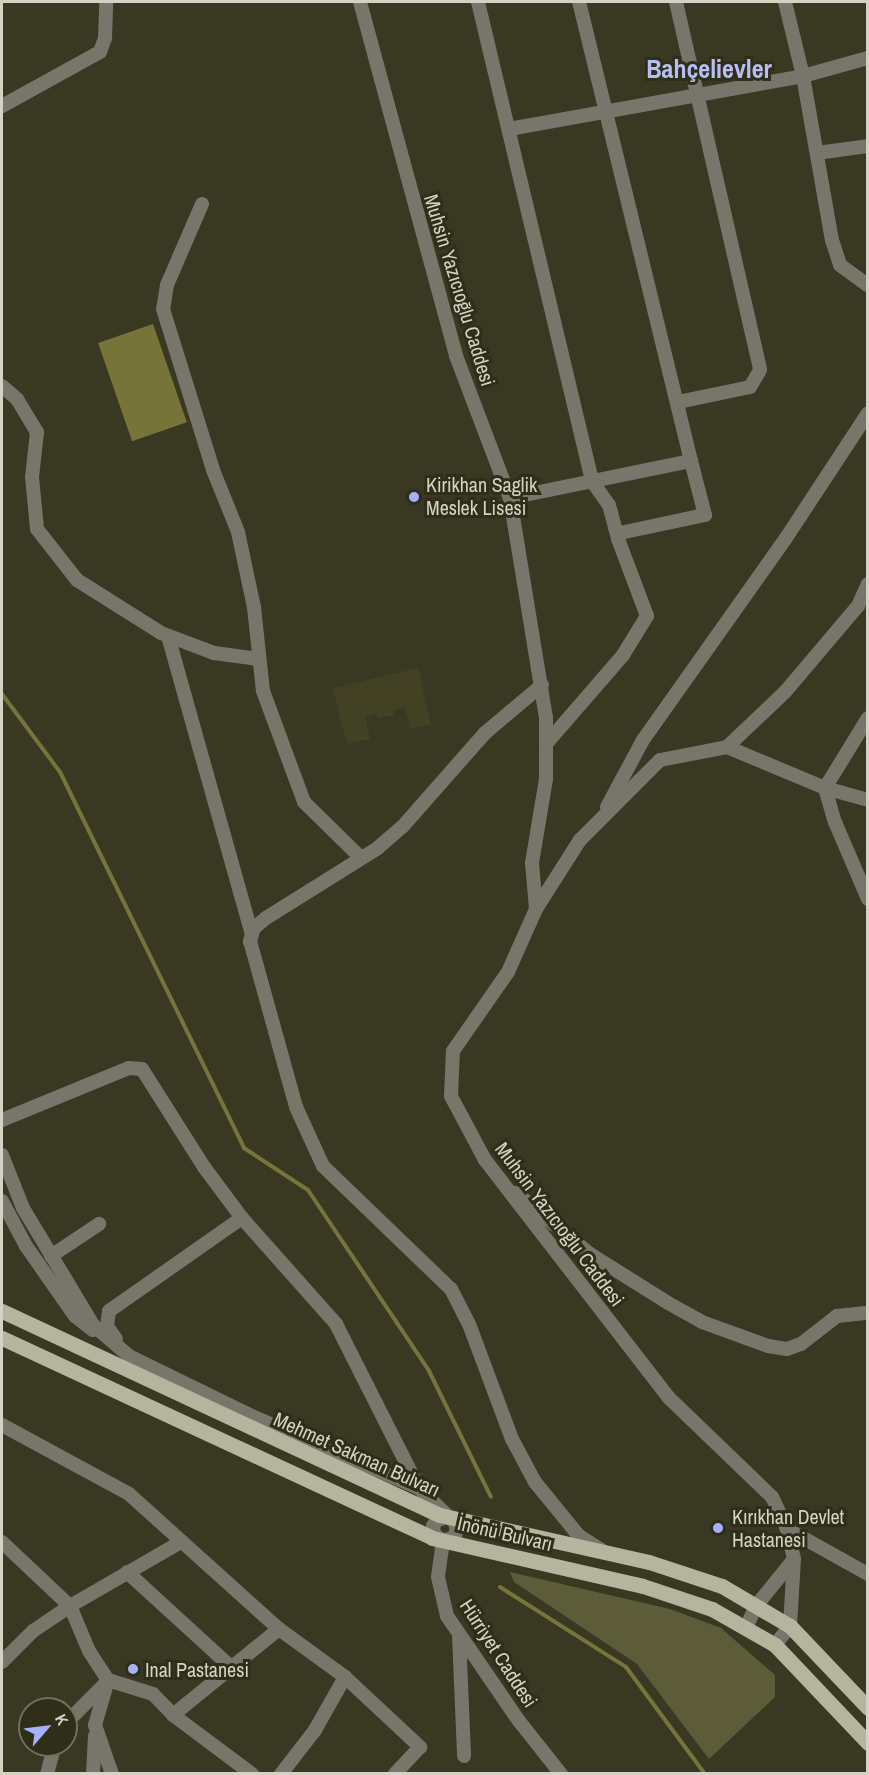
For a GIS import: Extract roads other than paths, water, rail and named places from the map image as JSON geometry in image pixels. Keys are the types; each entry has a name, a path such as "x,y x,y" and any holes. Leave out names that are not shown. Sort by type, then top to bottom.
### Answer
{"main road":[{"name":"Mehmet Sakman Bulvarı","path":"6,1313 448,1517"},
{"path":"2,1338 443,1541"},
{"name":"İnönü Bulvarı","path":"448,1517 605,1552 722,1586 790,1626 867,1708"},
{"name":"İnönü Bulvarı","path":"443,1541 643,1586 712,1609 775,1645 867,1743"}],"street":[{"path":"2,105 100,52 105,38 106,2"},
{"name":"Muhsin Yazıcıoğlu Caddesi","path":"360,2 456,356 510,498 542,685 546,779 532,863 536,909 508,972 453,1051 451,1096 485,1160 669,1398 772,1497 787,1529 794,1559 790,1626"},
{"path":"478,2 592,481 609,506 618,539 647,615 623,655 546,744"},
{"path":"579,2 705,514 620,533 618,539"},
{"path":"676,2 760,370 750,387 678,402"},
{"path":"785,2 803,76 840,266 867,285"},
{"path":"509,129 698,93 803,76 867,58"},
{"path":"817,153 867,146"},
{"path":"202,204 166,285 163,309 213,470 238,532 254,607 263,691 303,801 361,858"},
{"path":"2,386 17,399 38,432 32,477 37,529 77,580 168,636 214,653 260,659"},
{"path":"601,820 643,740 786,537 867,413"},
{"path":"510,498 691,461"},
{"path":"536,909 580,840 660,760 727,747 785,692 858,606 867,584"},
{"path":"168,636 252,934 254,961 296,1107 323,1166 451,1289 469,1324 512,1439 535,1482 579,1536 605,1552"},
{"path":"252,934 266,918 361,858 403,826 485,733 542,685"},
{"path":"867,718 825,788 835,822 867,898"},
{"path":"727,747 825,788 867,800"},
{"path":"2,1120 129,1068 142,1069 204,1167 242,1218 336,1324 419,1488 448,1517"},
{"path":"2,1155 23,1208 93,1325 129,1356"},
{"path":"506,1188 590,1254 668,1303 702,1322 759,1343 786,1349 801,1344 837,1316 867,1312"},
{"path":"2,1201 26,1246 75,1316 129,1356 254,1417 419,1488"},
{"path":"129,1356 107,1326 109,1311 242,1218"},
{"path":"51,1256 99,1224"},
{"path":"2,1300 6,1313"},
{"path":"2,1425 129,1494 279,1629 345,1677 420,1747 395,1773"},
{"name":"Mehmet Sakman Bulvarı","path":"443,1541 436,1537 433,1526 437,1520 448,1517"},
{"path":"787,1529 867,1574"},
{"name":"Hürriyet Caddesi","path":"443,1541 438,1577 447,1616 561,1773"},
{"path":"2,1542 70,1606 89,1651 108,1680 153,1694 174,1715 252,1773"},
{"path":"2,1662 33,1631 70,1606 181,1542"},
{"path":"746,1628 756,1606 794,1559"},
{"path":"127,1572 231,1666"},
{"path":"775,1645 790,1626"},
{"path":"174,1715 279,1629"},
{"path":"459,1633 464,1756"},
{"path":"280,1773 315,1730 345,1677"},
{"path":"78,1711 108,1680"},
{"path":"93,1773 95,1725 108,1680"},
{"path":"95,1725 112,1772"},
{"path":"47,1773 52,1757"}],"waterway":[{"path":"2,694 60,772 244,1148 308,1190 429,1371 491,1497"},
{"path":"500,1587 626,1667 705,1774"}],"place":[{"name":"Kirikhan Saglik Meslek Lisesi","path":"414,497"},
{"name":"Kırıkhan Devlet Hastanesi","path":"718,1528"},
{"name":"Inal Pastanesi","path":"133,1669"}],"district":[{"name":"Bahçelievler","path":"709,69"}]}
